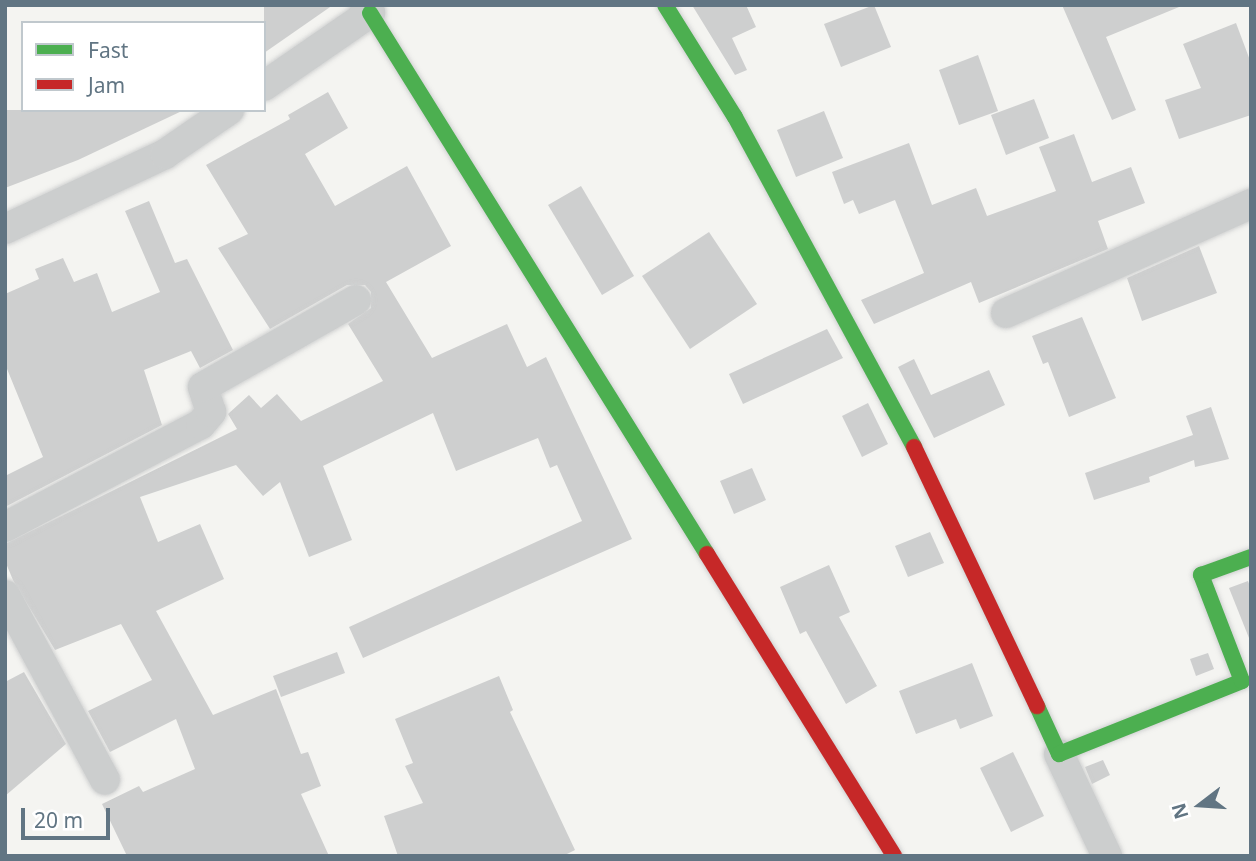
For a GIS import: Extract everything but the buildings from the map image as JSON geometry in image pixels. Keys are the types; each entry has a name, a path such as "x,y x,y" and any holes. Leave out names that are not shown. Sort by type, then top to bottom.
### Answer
{"street":[{"path":"665,5 735,117 894,405 1107,856"},
{"path":"266,85 372,8 894,856"},
{"path":"5,229 164,154 226,112"},
{"path":"1006,313 1251,204"},
{"path":"5,527 201,424 211,412 203,387 356,300"},
{"path":"1059,754 1242,681 1201,575 1251,557"},
{"path":"5,595 105,780"}],"traffic: fast":[{"path":"665,5 735,117 914,447"},
{"path":"370,13 707,554"},
{"path":"1037,706 1059,754 1242,681 1201,575 1251,557"}],"traffic: jam":[{"path":"914,447 1037,706"},
{"path":"707,554 894,856"}]}
